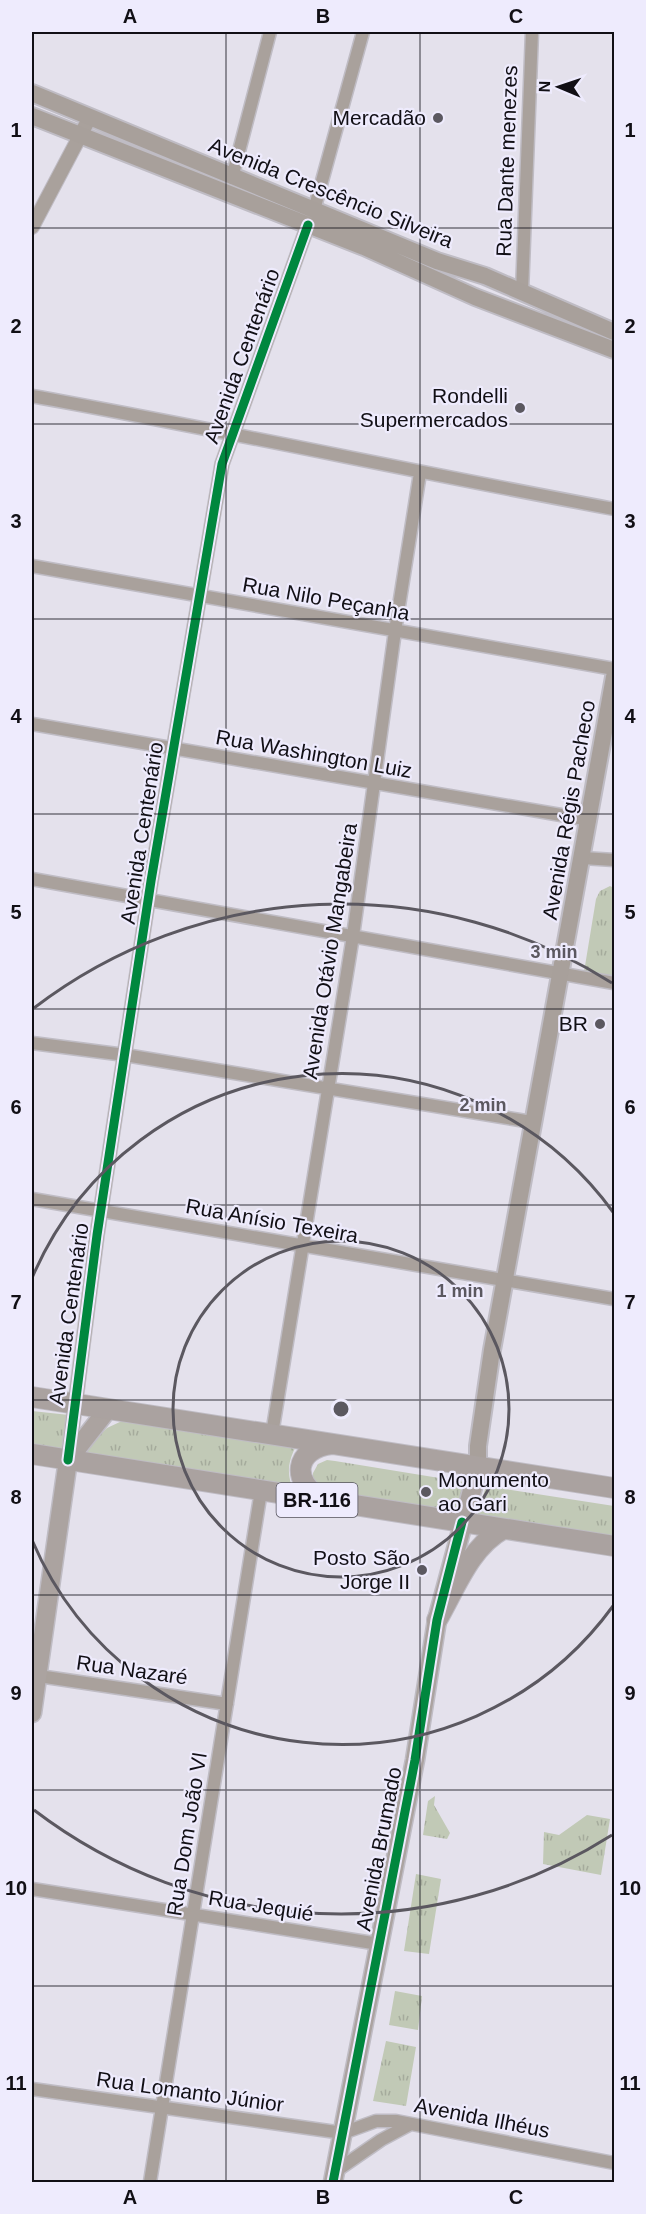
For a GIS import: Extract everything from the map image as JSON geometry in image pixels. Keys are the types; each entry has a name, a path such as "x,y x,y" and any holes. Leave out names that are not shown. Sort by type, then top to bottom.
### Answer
{"highway":[{"path":"32,1397 613,1488"},
{"path":"328,1501 307,1489 300,1476 300,1469 303,1460 314,1448 334,1444"},
{"name":"BR-116","path":"32,1454 611,1545"},
{"path":"437,1620 477,1551 492,1535 503,1529"}],"main road":[{"name":"Avenida Crescêncio Silveira","path":"32,93 232,178 475,297 615,350"},
{"name":"Avenida Crescêncio Silveira","path":"32,116 80,136 485,276 615,332"},
{"path":"475,297 475,285 485,276"},
{"path":"517,313 524,304 522,292"},
{"name":"Avenida Régis Pacheco","path":"478,1446 532,1122 584,858 615,677"},
{"path":"32,1713 34,1676 68,1460 108,1409"},
{"name":"Avenida Brumado","path":"334,2177 415,1760 437,1620 478,1468 478,1446"}],"street":[{"path":"232,178 270,32"},
{"path":"311,217 363,32"},
{"name":"Rua Dante menezes","path":"522,292 532,32"},
{"path":"32,227 90,117"},
{"name":"Avenida Centenário","path":"68,1460 100,1211 148,900 197,595 222,464 311,217"},
{"path":"32,396 233,432 420,473 615,509"},
{"name":"Avenida Otávio Mangabeira","path":"272,1434 353,936 395,632 420,473"},
{"name":"Rua Nilo Peçanha","path":"32,566 395,632 615,669"},
{"name":"Rua Washington Luiz","path":"32,724 590,820"},
{"path":"584,858 612,864"},
{"path":"32,879 615,983"},
{"path":"32,1043 125,1055 532,1122"},
{"name":"Rua Anísio Texeira","path":"32,1199 615,1299"},
{"name":"Rua Dom João VI","path":"150,2182 195,1916 261,1491"},
{"name":"Rua Nazaré","path":"34,1676 227,1704"},
{"name":"Rua Jequié","path":"32,1889 379,1944"},
{"name":"Rua Lomanto Júnior","path":"32,2089 343,2133"},
{"name":"Avenida Ilhéus","path":"343,2133 378,2121 396,2121 615,2163"},
{"path":"334,2177 381,2139 409,2125"}],"green space":[{"path":"610,886 614,888 614,977 584,972 596,899 600,891"},
{"path":"32,1411 69,1415 64,1450 32,1445"},
{"path":"124,1420 295,1448 289,1466 291,1484 79,1455 107,1428"},
{"path":"327,1460 470,1483 460,1514 326,1493 313,1481 313,1473 318,1464"},
{"path":"486,1486 614,1506 614,1538 477,1517"},
{"path":"435,1796 434,1805 450,1833 447,1839 423,1835 428,1801"},
{"path":"587,1815 610,1819 601,1875 543,1864 544,1832 559,1835"},
{"path":"416,1874 441,1879 429,1954 404,1951"},
{"path":"395,1991 422,1996 418,2030 389,2025"},
{"path":"386,2041 416,2047 406,2106 373,2101"}],"cycle path":[{"path":"68,1460 97,1235 151,881 222,464 308,225"},
{"path":"333,2182 415,1760 437,1620 462,1522"}],"place":[{"name":"Mercadão","path":"438,118"},
{"name":"Rondelli Supermercados","path":"520,408"},
{"name":"BR","path":"600,1024"},
{"name":"Monumento ao Gari","path":"426,1492"},
{"name":"Posto São Jorge II","path":"422,1570"}]}
